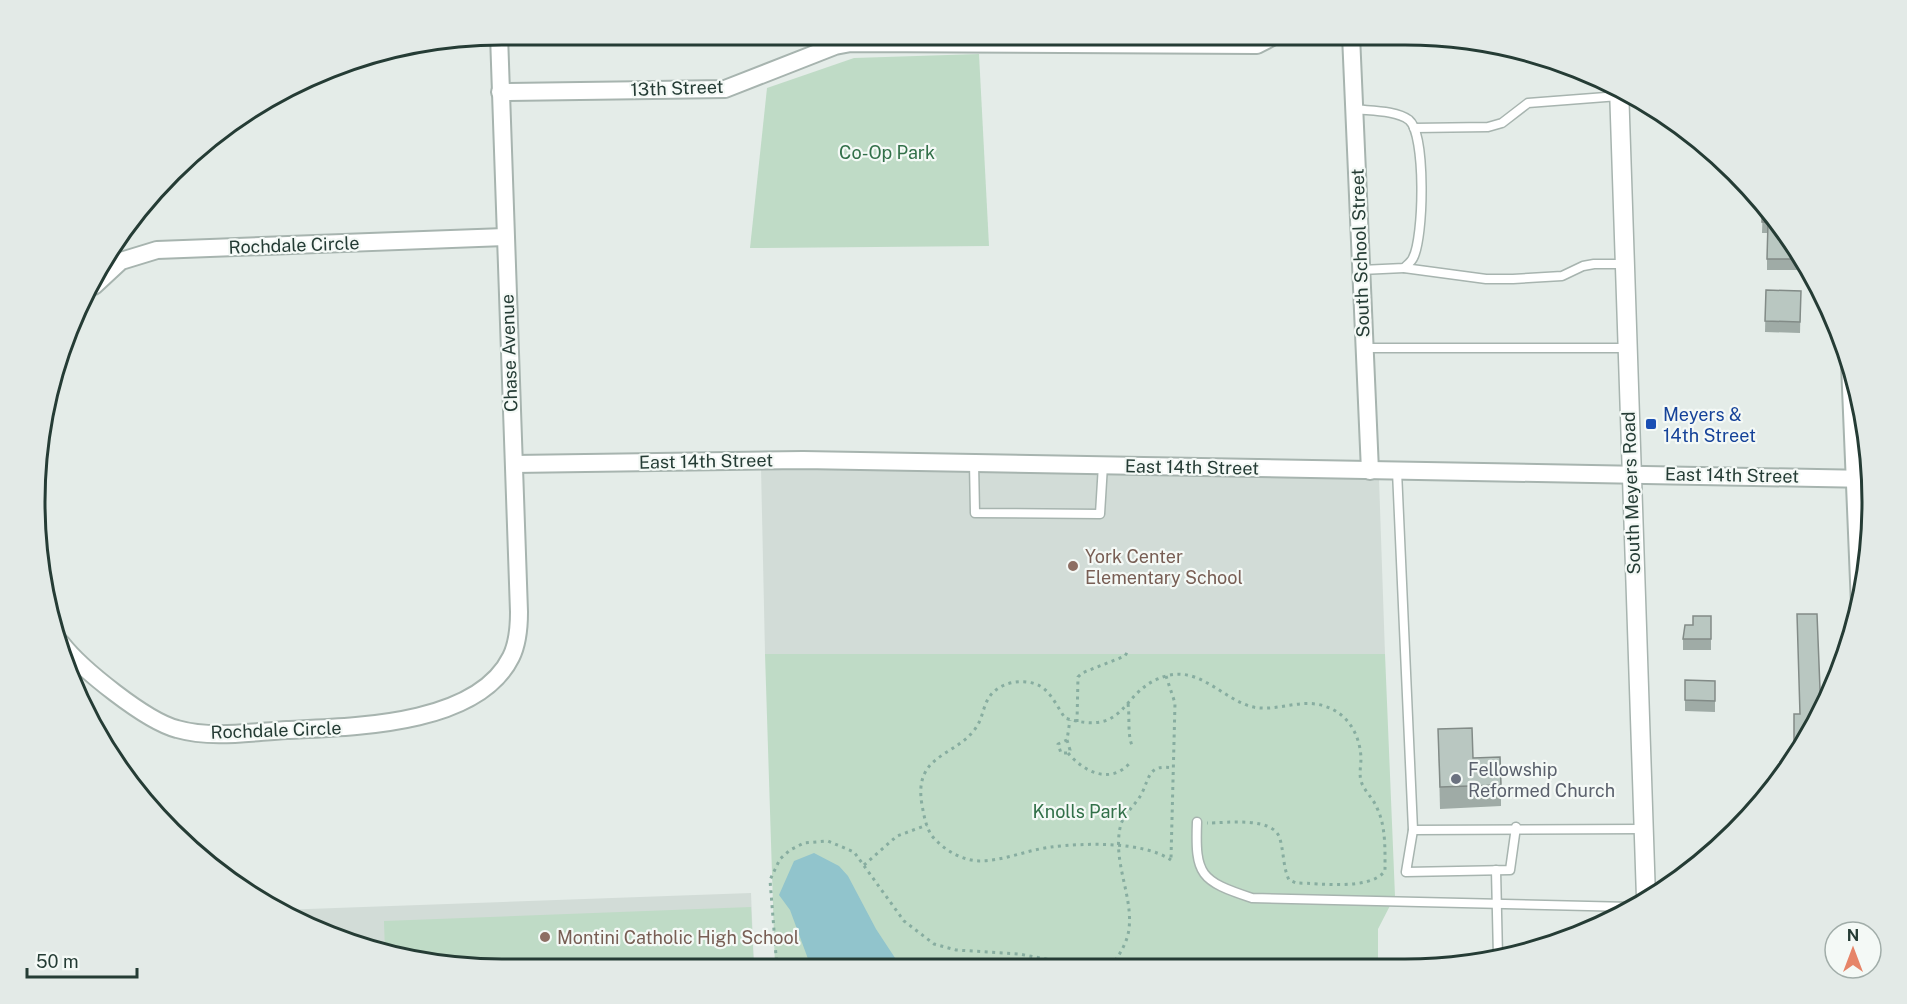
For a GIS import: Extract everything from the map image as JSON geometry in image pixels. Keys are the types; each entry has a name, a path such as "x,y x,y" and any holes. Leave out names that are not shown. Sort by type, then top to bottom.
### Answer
{"street":[{"name":"Chase Avenue","path":"499,45 519,612 516,645 504,668"},
{"name":"13th Street","path":"500,92 725,88 840,45"},
{"name":"South School Street","path":"1351,45 1370,471"},
{"name":"South Meyers Road","path":"1619,98 1646,890"},
{"name":"Rochdale Circle","path":"106,275 121,261 157,250 505,237"},
{"name":"East 14th Street","path":"514,464 802,460 1370,471 1630,472 1861,478"},
{"path":"1861,523 1862,494"},
{"name":"Rochdale Circle","path":"70,652 141,712 158,722 195,733 346,728 397,721 437,710 465,699 481,690 504,668"}],"lane":[{"path":"1414,128 1488,127 1502,123 1528,103 1608,92"},
{"path":"1354,109 1398,116 1409,120 1414,128 1421,190 1420,227 1413,258 1404,268"},
{"path":"1361,270 1404,268 1486,279 1513,279 1562,276 1583,266 1594,264 1624,264"},
{"path":"1364,348 1626,348"},
{"path":"974,463 975,513 1100,514 1103,465"},
{"path":"1397,471 1413,830 1406,872 1510,870 1516,827"},
{"path":"1197,822 1195,858 1199,869 1208,878 1252,897 1617,907"},
{"path":"1413,830 1516,827 1535,831 1643,829"},
{"path":"1496,870 1498,949"}],"path":[{"path":"1077,722 1078,677 1082,673 1125,656 1129,649"},
{"path":"1166,676 1175,703 1171,860 1139,847 1119,846 1051,847 979,861 953,854 932,836 927,825 921,792 929,767 935,759 975,730 988,699 1000,686 1015,682 1040,686 1050,695 1065,718 1077,722 1103,722 1118,716 1148,684 1166,676 1185,673 1245,705 1261,709 1310,703 1326,706 1345,718 1358,738 1361,780 1377,808 1381,822 1385,871 1378,879 1366,883 1296,883 1289,880 1285,872 1279,835 1272,827 1261,824 1197,822"},
{"path":"1128,704 1131,722 1128,736 1133,747"},
{"path":"1068,753 1070,720"},
{"path":"1067,740 1058,744 1058,750 1061,753 1068,753"},
{"path":"1068,753 1075,762 1092,773 1116,773 1129,764"},
{"path":"1116,959 1123,949 1129,924 1121,874 1120,826 1141,796 1148,775 1158,768 1173,768"},
{"path":"864,865 897,836 927,825"},
{"path":"776,959 770,880 780,859 804,843 828,841 854,852 904,921 934,944 956,950 1019,954 1046,959"}],"shaded area":[{"name":"York Center Elementary School","path":"761,467 1379,479 1385,654 765,654"},
{"name":"Montini Catholic High School","path":"751,893 754,959 502,959 442,955 355,935 295,909"}],"green space":[{"name":"Co-Op Park","path":"979,54 989,246 750,248 767,88 854,58"},
{"name":"Knolls Park","path":"765,654 1385,654 1395,896 1378,929 1378,959 775,959"},
{"path":"751,907 754,959 502,959 442,955 385,943 384,921"}],"water":[{"path":"814,853 839,866 848,876 876,929 896,959 808,959 790,910 779,895 794,861"}],"building":[{"path":"1768,224 1792,259 1767,259"},
{"path":"1766,290 1801,291 1800,322 1765,321"},
{"path":"1797,614 1817,614 1820,692 1794,741 1794,714 1800,714"},
{"path":"1693,616 1711,616 1711,639 1683,639 1685,625 1693,625"},
{"path":"1685,680 1715,681 1715,701 1685,700"},
{"path":"1472,728 1473,758 1500,757 1501,785 1440,787 1438,729"}],"place":[{"name":"Meyers & 14th Street","path":"1651,424"},
{"name":"York Center Elementary School","path":"1073,566"},
{"name":"Fellowship Reformed Church","path":"1456,779"},
{"name":"Montini Catholic High School","path":"545,937"}]}
